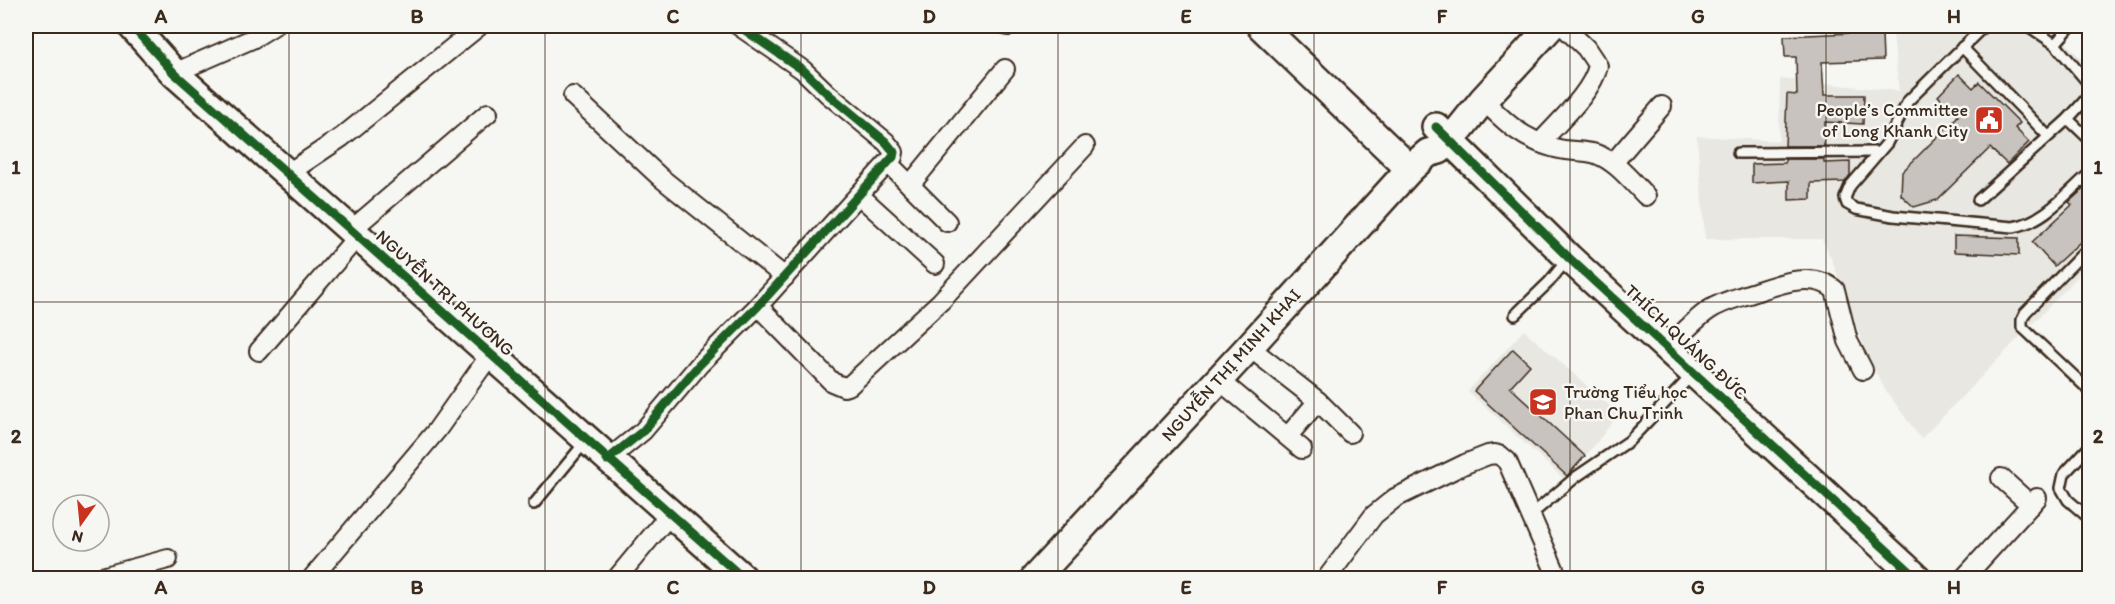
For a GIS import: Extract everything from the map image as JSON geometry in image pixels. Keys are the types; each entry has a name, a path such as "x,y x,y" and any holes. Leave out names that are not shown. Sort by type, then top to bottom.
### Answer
{"street":[{"name":"NGUYỄN TRI PHƯƠNG","path":"132,26 174,74 743,579"},
{"path":"174,74 252,39 273,26"},
{"path":"607,460 643,431 699,365 758,306 893,157 894,152 886,142 803,70 739,26"},
{"name":"THÍCH QUẢNG ĐỨC","path":"1261,26 1431,147 1569,258 1695,372 1912,578"},
{"name":"NGUYỄN THỊ MINH KHAI","path":"1035,579 1431,147 1526,26"},
{"name":"NGUYỄN THỊ MINH KHAI","path":"1431,147 1483,100 1551,26"},
{"path":"1540,143 1595,78 1598,66 1586,48 1563,26"},
{"path":"287,174 342,137 478,27"},
{"path":"910,185 1005,69"},
{"path":"573,96 661,178 785,277"},
{"path":"1483,100 1510,128 1528,139 1556,149 1596,154 1613,163 1646,195"},
{"path":"1613,163 1662,106"},
{"path":"259,351 354,234 488,113"},
{"path":"758,306 832,382 844,387 850,385 941,301 1010,230 1085,146"},
{"path":"888,163 947,222"},
{"path":"859,195 935,264"},
{"path":"1668,348 1697,319 1725,301 1777,284 1818,281 1835,290 1848,341 1863,370"},
{"path":"1250,347 1318,402 1350,433"},
{"path":"312,579 437,430 490,355"},
{"path":"1219,380 1302,449"},
{"path":"1288,436 1318,402"},
{"path":"1327,579 1366,525 1395,498 1488,456 1501,456 1508,461 1558,579"},
{"path":"1964,579 2034,501 2001,478"},
{"path":"617,579 670,514"},
{"path":"98,579 168,559"}],"lane":[{"path":"1984,26 1908,101 1894,132 1850,186 1845,198 1847,204 1856,209 1876,213 2013,227 2025,225 2037,219 2090,173"},
{"path":"1978,200 2068,119 2089,93 2089,84 2055,44 2028,26"},
{"path":"2055,44 2071,26"},
{"path":"1962,47 2048,136"},
{"path":"2068,119 2090,140"},
{"path":"1738,153 1878,152"},
{"path":"2090,246 2025,313 2022,327 2090,391"},
{"path":"1515,315 1549,282 1569,258"},
{"path":"1532,514 1576,477 1629,441 1695,372"},
{"path":"534,504 586,441"},
{"path":"2090,446 2064,474 2061,488 2068,500 2090,519"}],"shaded area":[{"path":"1892,26 2049,26 2089,66 2089,265 1921,439 1884,388 1867,355 1822,239 1705,239 1697,136 1779,141 1780,79 1899,91"},
{"name":"Trường Tiểu học Phan Chu Trinh","path":"1524,330 1619,414 1566,481 1468,391"}],"building":[{"path":"1852,26 1872,26 1872,34 1882,34 1883,60 1822,62 1824,95 1864,95 1863,124 1825,122 1824,146 1785,146 1787,94 1797,95 1796,57 1785,57 1784,36 1852,33"},
{"path":"1959,74 1973,88 1979,82 2020,123 2015,128 2029,142 2007,164 1990,148 1937,200 1914,207 1901,195 1902,172 1958,116 1938,96"},
{"path":"1785,159 1824,159 1824,163 1850,162 1850,175 1845,182 1811,183 1811,199 1789,200 1789,181 1752,183 1752,164 1785,163"},
{"path":"2090,183 2090,233 2054,266 2032,242 2072,205 2069,202"},
{"path":"1954,236 2019,238 2019,255 1954,252"},
{"path":"1513,349 1530,365 1510,387 1585,456 1567,476 1474,391"}],"cycle path":[{"path":"132,26 174,73 743,578"},
{"path":"607,460 643,431 699,365 758,306 893,157 894,152 886,142 803,70 739,26"},
{"path":"1436,127 1569,258 1917,578"}],"place":[{"name":"People’s Committee of Long Khanh City","path":"1989,120"},
{"name":"Trường Tiểu học Phan Chu Trinh","path":"1543,402"}]}
